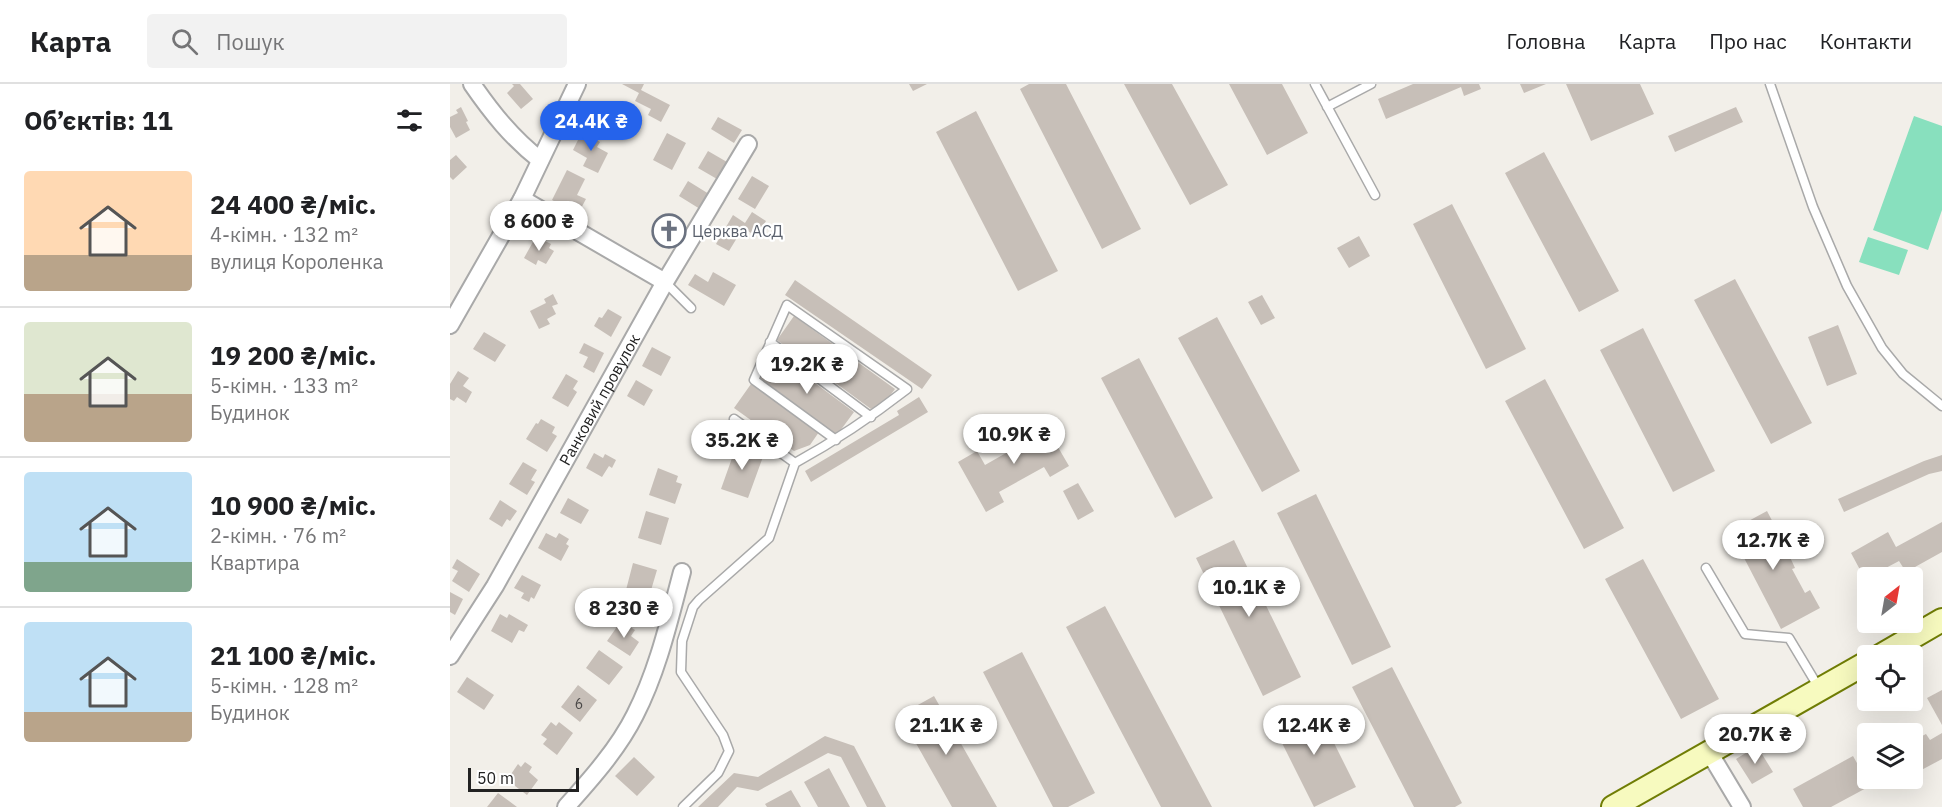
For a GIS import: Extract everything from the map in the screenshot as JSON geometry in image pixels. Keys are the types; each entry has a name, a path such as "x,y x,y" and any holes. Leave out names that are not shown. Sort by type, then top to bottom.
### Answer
{"main road":[{"path":"1899,645 1942,620"},
{"path":"1612,807 1857,668"}],"street":[{"path":"472,84 496,118 517,142 540,160"},
{"path":"450,325 522,199 577,84"},
{"name":"Ранковий провулок","path":"450,656 495,586 666,282 748,144"},
{"path":"522,199 666,282"},
{"path":"566,807 612,751 635,717 656,666 682,572"},
{"path":"1709,752 1742,807"}],"lane":[{"path":"1315,84 1375,195"},
{"path":"1327,106 1371,84"},
{"path":"1770,84 1813,207 1847,286 1882,348 1903,374 1942,406"},
{"path":"666,282 691,308"},
{"path":"683,807 718,773 729,751 723,735 681,672 682,641 693,607 769,538 795,463 836,440 871,417 907,389 788,305 754,380 836,440"},
{"path":"770,342 871,417"},
{"path":"734,419 795,463"},
{"path":"1706,568 1744,634 1789,638 1820,689"}],"green space":[{"path":"1914,116 1942,126 1942,210 1928,250 1873,230"},
{"path":"1868,237 1908,250 1899,275 1859,262"}],"building":[{"path":"512,84 520,84 533,99 521,109 507,93 514,86"},
{"path":"622,84 644,84 641,90 670,105 661,122 648,115 651,109 635,101 639,93"},
{"path":"909,84 927,84 913,91"},
{"path":"1029,84 1066,84 1141,229 1102,249 1020,89"},
{"path":"1124,84 1172,84 1228,185 1190,205"},
{"path":"1229,84 1282,84 1308,133 1267,155"},
{"path":"1413,84 1479,84 1481,89 1464,96 1461,87 1386,119 1378,99"},
{"path":"1520,84 1546,84 1524,93"},
{"path":"1566,84 1640,84 1654,114 1591,141"},
{"path":"606,103 629,114 618,136 599,127 601,124 596,121"},
{"path":"461,107 470,130 456,138 450,127 450,117 458,113 456,110"},
{"path":"1736,107 1743,122 1675,152 1668,136"},
{"path":"976,111 1058,271 1018,291 936,132"},
{"path":"718,117 742,130 734,143 711,129"},
{"path":"582,132 600,142 597,147 608,153 598,173 583,166 587,158 573,150"},
{"path":"667,133 686,143 672,170 653,160"},
{"path":"708,151 727,162 717,179 698,168"},
{"path":"1544,152 1619,291 1579,312 1505,173"},
{"path":"456,155 467,167 453,180 450,177 450,160"},
{"path":"567,170 585,179 577,195 586,199 578,214 552,200"},
{"path":"752,176 769,186 755,209 738,199"},
{"path":"688,181 709,194 700,209 679,196"},
{"path":"1452,204 1526,349 1486,369 1413,224"},
{"path":"752,212 766,221 756,236 743,228 729,251 716,244 733,215 745,223"},
{"name":"Церква АСД","path":"664,216 685,228 674,247 653,235"},
{"path":"1359,236 1370,256 1349,268 1337,248"},
{"path":"534,240 541,243 543,240 551,244 549,248 554,251 546,264 538,260 536,265 524,258"},
{"path":"713,272 736,285 724,306 688,285 695,274 708,282"},
{"path":"1735,279 1812,423 1771,444 1694,300"},
{"path":"795,280 932,375 922,389 785,295"},
{"path":"553,294 558,304 552,306 556,314 547,319 550,324 539,329 530,311 546,303 544,299"},
{"path":"1262,295 1275,318 1261,325 1248,302"},
{"path":"608,309 622,317 611,337 594,326 599,317 602,318"},
{"path":"794,316 895,389 886,401 871,409 777,340"},
{"path":"1217,317 1300,471 1262,492 1178,338"},
{"path":"1838,325 1857,374 1827,386 1808,337"},
{"path":"1643,328 1715,471 1673,492 1600,350"},
{"path":"484,332 506,345 495,362 473,349"},
{"path":"584,343 604,353 594,373 583,367 588,357 579,353"},
{"path":"652,347 671,357 661,376 642,366"},
{"path":"777,355 854,412 837,435 760,378"},
{"path":"1139,358 1213,498 1175,518 1101,378"},
{"path":"458,371 469,378 463,386 472,392 466,403 457,397 454,401 450,399 450,384"},
{"path":"566,374 578,381 573,389 577,392 568,407 552,398"},
{"path":"1545,379 1624,528 1584,549 1505,401"},
{"path":"636,380 653,390 644,406 627,396"},
{"path":"751,384 819,432 810,445 794,451 734,408"},
{"path":"919,397 928,412 811,482 805,471 899,415 897,411"},
{"path":"1041,418 1069,466 1050,477 1044,467 999,492 1004,502 986,512 958,462 977,451 985,465 1029,440 1022,428"},
{"path":"541,419 555,427 552,433 557,436 547,452 526,439"},
{"path":"737,444 764,454 748,498 721,489"},
{"path":"594,453 603,458 605,454 616,460 612,468 609,466 602,477 586,468"},
{"path":"1942,455 1942,471 1929,474 1844,512 1838,499"},
{"path":"523,462 537,470 531,480 535,482 527,495 509,484"},
{"path":"658,468 678,476 676,482 682,484 675,504 649,495"},
{"path":"1078,483 1094,511 1078,520 1063,491"},
{"path":"1316,494 1391,647 1352,665 1277,513"},
{"path":"568,498 589,510 581,524 560,513"},
{"path":"500,500 517,511 510,521 507,519 502,527 489,519"},
{"path":"646,511 669,518 661,545 638,538"},
{"path":"1767,511 1777,530 1772,532 1785,557 1789,555 1795,568 1792,569 1805,593 1810,590 1820,608 1781,629 1730,531"},
{"path":"1942,522 1942,552 1915,567 1903,567 1899,561 1888,567 1859,567 1851,553 1888,532 1896,547"},
{"path":"546,533 556,538 559,533 569,539 566,544 569,546 561,561 538,548"},
{"path":"1234,540 1301,677 1263,696 1196,558"},
{"path":"457,559 480,574 469,592 452,581 458,571 452,568"},
{"path":"1643,559 1719,699 1681,719 1605,579"},
{"path":"633,563 657,570 649,597 626,590"},
{"path":"522,575 541,585 534,599 531,597 529,602 521,598 524,593 514,588"},
{"path":"450,592 463,599 455,615 450,612"},
{"path":"1105,606 1212,807 1161,807 1066,627"},
{"path":"500,614 507,618 509,614 528,625 524,632 519,630 512,643 491,631"},
{"path":"621,621 635,630 631,636 639,642 630,656 607,641"},
{"path":"599,650 623,667 609,685 586,668"},
{"path":"1022,652 1095,793 1068,807 1053,807 983,672"},
{"path":"1392,667 1462,803 1455,807 1414,807 1352,687"},
{"path":"467,677 494,695 484,710 457,692"},
{"path":"578,685 597,700 580,722 561,707"},
{"path":"1942,690 1942,725 1927,698"},
{"path":"934,696 997,807 952,807 900,715"},
{"path":"1315,705 1356,787 1314,807 1273,725"},
{"path":"551,722 556,726 559,722 573,733 557,755 543,744 547,739 541,735"},
{"path":"1942,733 1942,759 1923,769 1923,736 1926,734 1930,740"},
{"path":"825,736 854,746 886,807 867,807 841,757 828,753 758,791 737,787 718,807 698,807 734,773 758,777"},
{"path":"1757,746 1773,772 1752,784 1736,759"},
{"path":"1853,756 1857,763 1857,789 1864,789 1831,807 1803,807 1793,789"},
{"path":"634,757 655,777 637,796 615,776"},
{"path":"525,762 532,767 529,772 538,780 527,795 507,780 518,764 521,767"},
{"path":"829,768 850,807 818,807 804,782"},
{"path":"791,790 801,807 767,807 765,804"},
{"path":"498,793 517,807 487,807"}],"place":[{"name":"Церква АСД","path":"669,231"}]}
